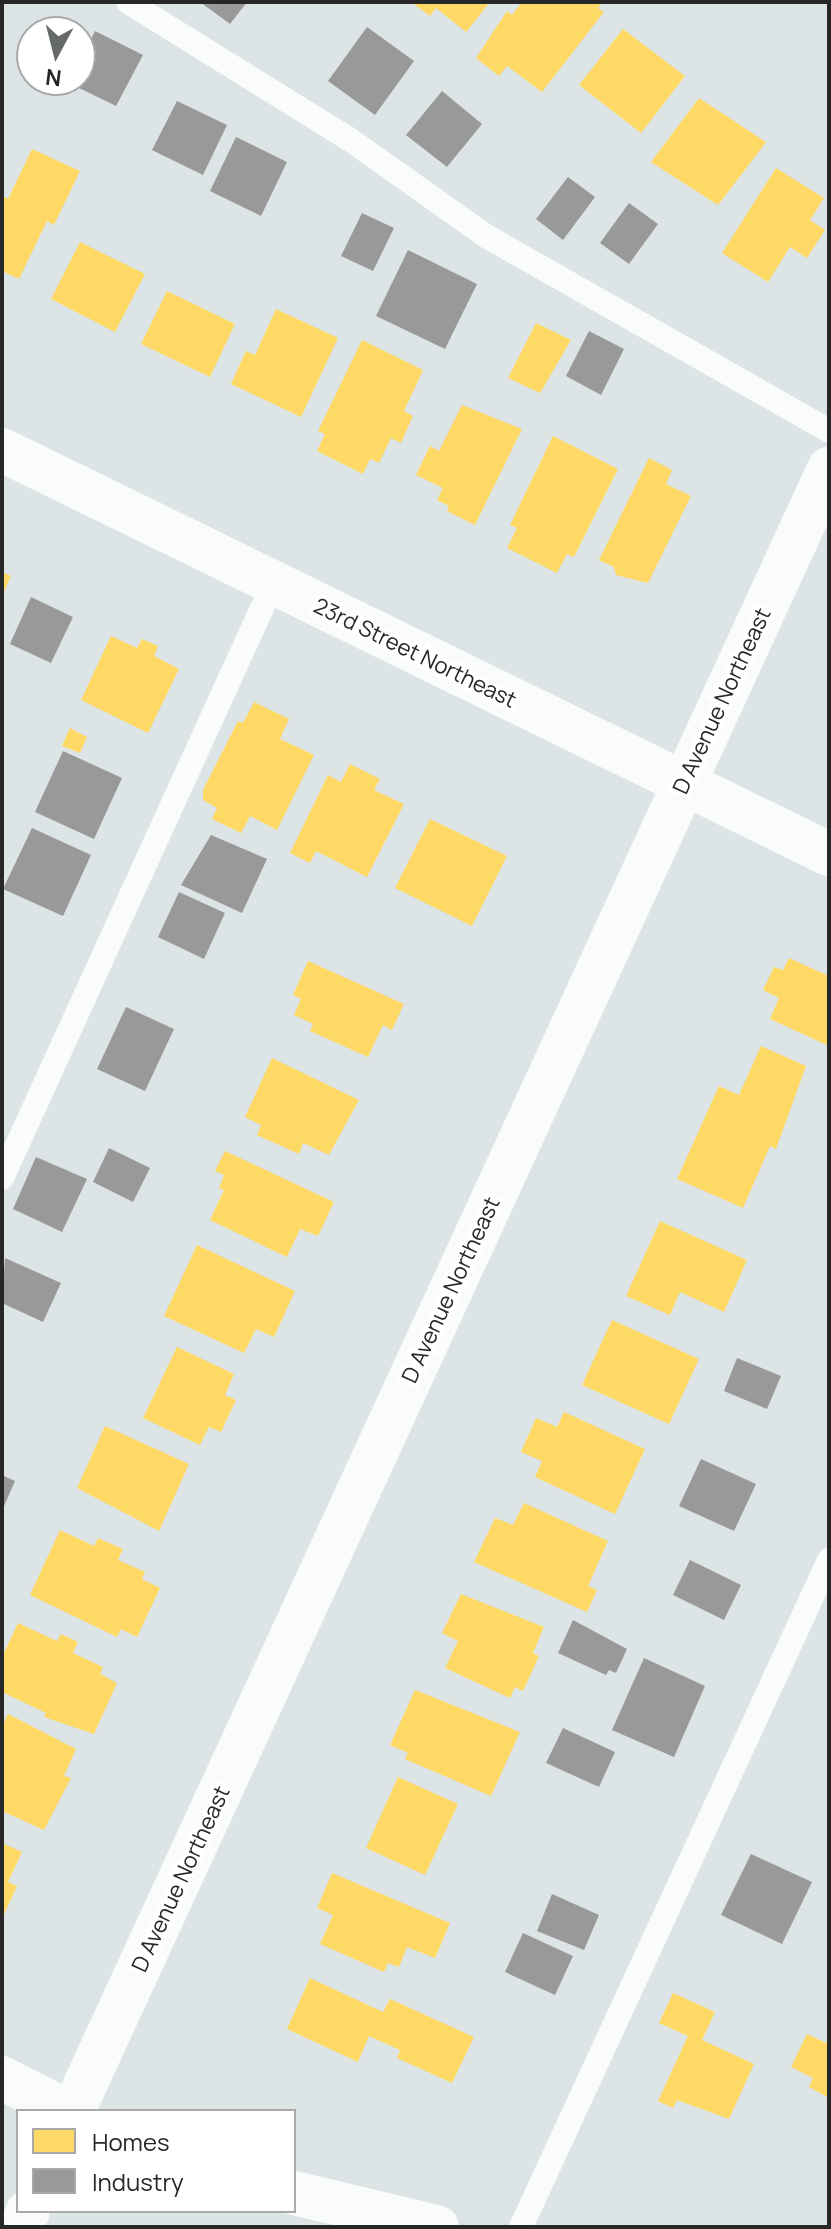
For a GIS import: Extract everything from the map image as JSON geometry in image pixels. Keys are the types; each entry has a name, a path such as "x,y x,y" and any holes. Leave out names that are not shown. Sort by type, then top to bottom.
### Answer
{"street":[{"name":"23rd Street Northeast","path":"2,450 829,854"},
{"name":"D Avenue Northeast","path":"74,2109 829,469"},
{"path":"2,2078 63,2109"},
{"path":"296,2193 437,2227"}],"lane":[{"path":"128,2 349,139 486,236 829,431"},
{"path":"2,1178 273,584"},
{"path":"521,2227 829,1560"}],"building: Homes":[{"path":"411,2 490,2 466,32 436,8 430,16"},
{"path":"522,2 603,2 598,8 604,12 542,92 507,66 499,76 476,58 507,11 512,15"},
{"path":"623,29 685,76 641,133 579,85"},
{"path":"699,98 766,142 718,205 651,162"},
{"path":"32,149 80,171 54,225 47,221 19,279 2,271 2,196 8,199"},
{"path":"776,168 824,198 810,220 825,230 807,258 790,247 768,282 722,253"},
{"path":"80,242 145,274 115,332 51,299"},
{"path":"167,291 235,324 210,377 141,344"},
{"path":"276,309 338,338 301,417 231,384 246,351 255,355"},
{"path":"536,323 571,340 540,393 508,378"},
{"path":"362,340 423,370 404,411 413,416 401,443 391,438 379,463 370,459 363,474 317,451 325,434 318,431"},
{"path":"462,405 522,429 475,525 447,511 449,506 437,500 443,488 416,475 430,446 439,451"},
{"path":"553,436 618,469 574,557 567,554 557,573 507,548 517,528 510,525"},
{"path":"649,458 672,470 666,484 691,496 648,583 616,575 614,567 599,560"},
{"path":"2,572 11,576 2,596"},
{"path":"111,636 137,648 142,639 158,646 154,656 179,669 148,733 81,700"},
{"path":"254,702 289,719 280,739 314,755 277,830 250,816 241,833 212,819 217,808 203,800 203,790 238,721 243,723"},
{"path":"70,728 87,737 80,753 62,746"},
{"path":"350,764 380,779 374,790 404,804 367,877 316,851 310,863 290,853 328,775 341,782"},
{"path":"430,819 507,856 472,926 395,888"},
{"path":"789,958 829,976 829,1046 770,1019 779,998 763,990 774,967 783,970"},
{"path":"308,961 404,1004 392,1030 383,1025 368,1057 310,1031 313,1024 294,1015 301,999 293,995"},
{"path":"761,1046 806,1066 776,1149 770,1146 743,1208 677,1179 719,1086 739,1095"},
{"path":"272,1058 359,1100 329,1155 303,1143 299,1154 257,1135 261,1125 245,1117"},
{"path":"225,1151 334,1202 318,1236 300,1229 287,1257 210,1220 224,1190 219,1188 224,1175 215,1171"},
{"path":"660,1221 747,1260 724,1312 680,1292 670,1315 626,1296"},
{"path":"197,1245 295,1291 274,1337 256,1329 244,1353 164,1316"},
{"path":"612,1320 699,1359 669,1424 582,1385"},
{"path":"177,1347 234,1374 225,1395 236,1400 221,1432 209,1427 200,1445 143,1418"},
{"path":"564,1412 645,1449 615,1514 535,1477 542,1461 521,1452 536,1418 557,1427"},
{"path":"105,1426 189,1464 159,1531 77,1488"},
{"path":"524,1503 608,1541 588,1586 597,1590 587,1612 474,1562 495,1518 513,1525"},
{"path":"60,1530 94,1546 98,1538 123,1549 118,1560 145,1572 142,1579 160,1588 137,1637 121,1629 117,1637 30,1595"},
{"path":"461,1594 544,1627 533,1653 539,1656 523,1691 515,1687 510,1698 445,1668 458,1641 442,1633"},
{"path":"18,1623 57,1641 61,1634 78,1642 73,1653 103,1667 100,1674 117,1683 94,1734 44,1717 46,1713 2,1692 2,1657"},
{"path":"415,1690 520,1732 491,1796 405,1759 408,1753 390,1745"},
{"path":"8,1714 76,1749 64,1776 71,1778 44,1830 2,1811 2,1727"},
{"path":"398,1777 458,1804 425,1875 366,1848"},
{"path":"2,1843 22,1852 8,1882 17,1886 2,1919"},
{"path":"332,1873 450,1923 435,1958 407,1947 399,1967 388,1963 384,1972 320,1944 333,1915 317,1908"},
{"path":"310,1978 383,2012 390,1999 474,2037 452,2083 397,2058 400,2050 369,2036 358,2062 287,2029"},
{"path":"673,1993 715,2012 702,2040 754,2064 729,2119 677,2100 673,2108 658,2101 688,2036 659,2023"},
{"path":"807,2034 826,2043 829,2036 829,2098 809,2087 813,2078 791,2067"}],"building: Industry":[{"path":"200,2 247,2 230,24"},
{"path":"367,27 414,61 375,115 328,81"},
{"path":"96,32 143,55 116,106 96,96"},
{"path":"442,91 482,124 447,167 406,135"},
{"path":"177,101 227,125 203,175 152,150"},
{"path":"236,137 287,162 261,216 210,191"},
{"path":"568,177 595,197 563,240 536,219"},
{"path":"629,203 658,224 629,264 600,243"},
{"path":"362,213 394,228 373,271 341,256"},
{"path":"408,250 477,284 445,349 376,316"},
{"path":"589,331 624,349 601,395 566,376"},
{"path":"31,597 73,617 51,663 10,644"},
{"path":"63,751 122,778 94,839 35,812"},
{"path":"32,828 91,855 63,916 3,889"},
{"path":"211,835 267,859 242,913 181,885"},
{"path":"179,892 225,913 204,959 158,937"},
{"path":"126,1007 174,1029 145,1091 97,1069"},
{"path":"109,1148 150,1168 133,1202 93,1182"},
{"path":"36,1157 87,1179 62,1232 13,1209"},
{"path":"5,1258 61,1283 43,1322 2,1303"},
{"path":"737,1358 781,1376 767,1409 724,1391"},
{"path":"701,1459 756,1484 734,1531 679,1506"},
{"path":"2,1475 15,1481 2,1511"},
{"path":"690,1560 741,1585 724,1620 673,1595"},
{"path":"573,1620 627,1649 616,1673 609,1670 606,1675 558,1653"},
{"path":"644,1658 705,1686 674,1757 612,1730"},
{"path":"563,1728 615,1752 599,1787 546,1763"},
{"path":"751,1854 812,1882 782,1944 721,1915"},
{"path":"552,1894 599,1915 584,1950 537,1931"},
{"path":"523,1933 573,1956 555,1995 505,1972"}]}
